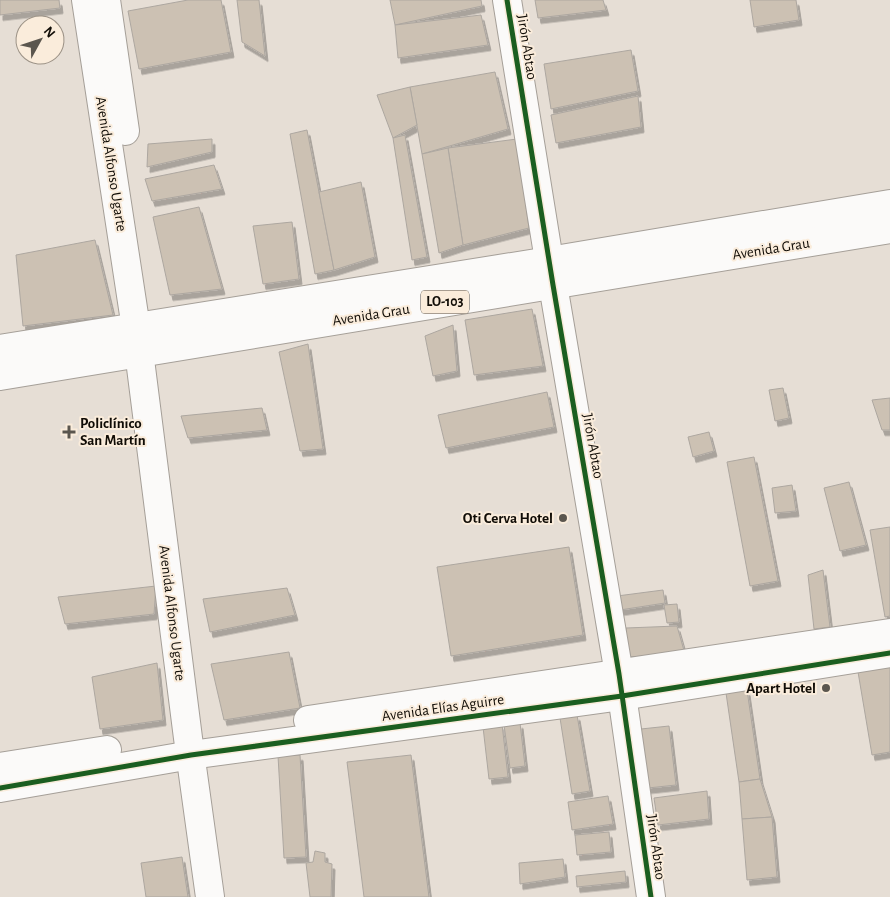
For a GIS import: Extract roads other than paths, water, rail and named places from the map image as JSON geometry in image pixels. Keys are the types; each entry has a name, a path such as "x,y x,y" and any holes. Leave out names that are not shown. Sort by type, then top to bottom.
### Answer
{"main road":[{"name":"Avenida Alfonso Ugarte","path":"86,0 137,340 210,897"},
{"name":"Avenida Alfonso Ugarte","path":"106,0 146,270 137,340"},
{"name":"Jirón Abtao","path":"507,0 621,685 651,897"},
{"name":"Avenida Grau","path":"551,273 890,204"},
{"name":"Avenida Grau","path":"0,349 137,340 551,273 890,229"},
{"name":"Avenida Grau","path":"0,376 137,340"},
{"name":"Avenida Elías Aguirre","path":"621,685 890,633"},
{"name":"Avenida Elías Aguirre","path":"0,767 189,746 621,685 890,653"},
{"name":"Avenida Elías Aguirre","path":"0,788 189,746"}],"place":[{"name":"Policlínico San Martín","path":"69,432"},
{"name":"Oti Cerva Hotel","path":"563,518"},
{"name":"Apart Hotel","path":"826,688"}]}
